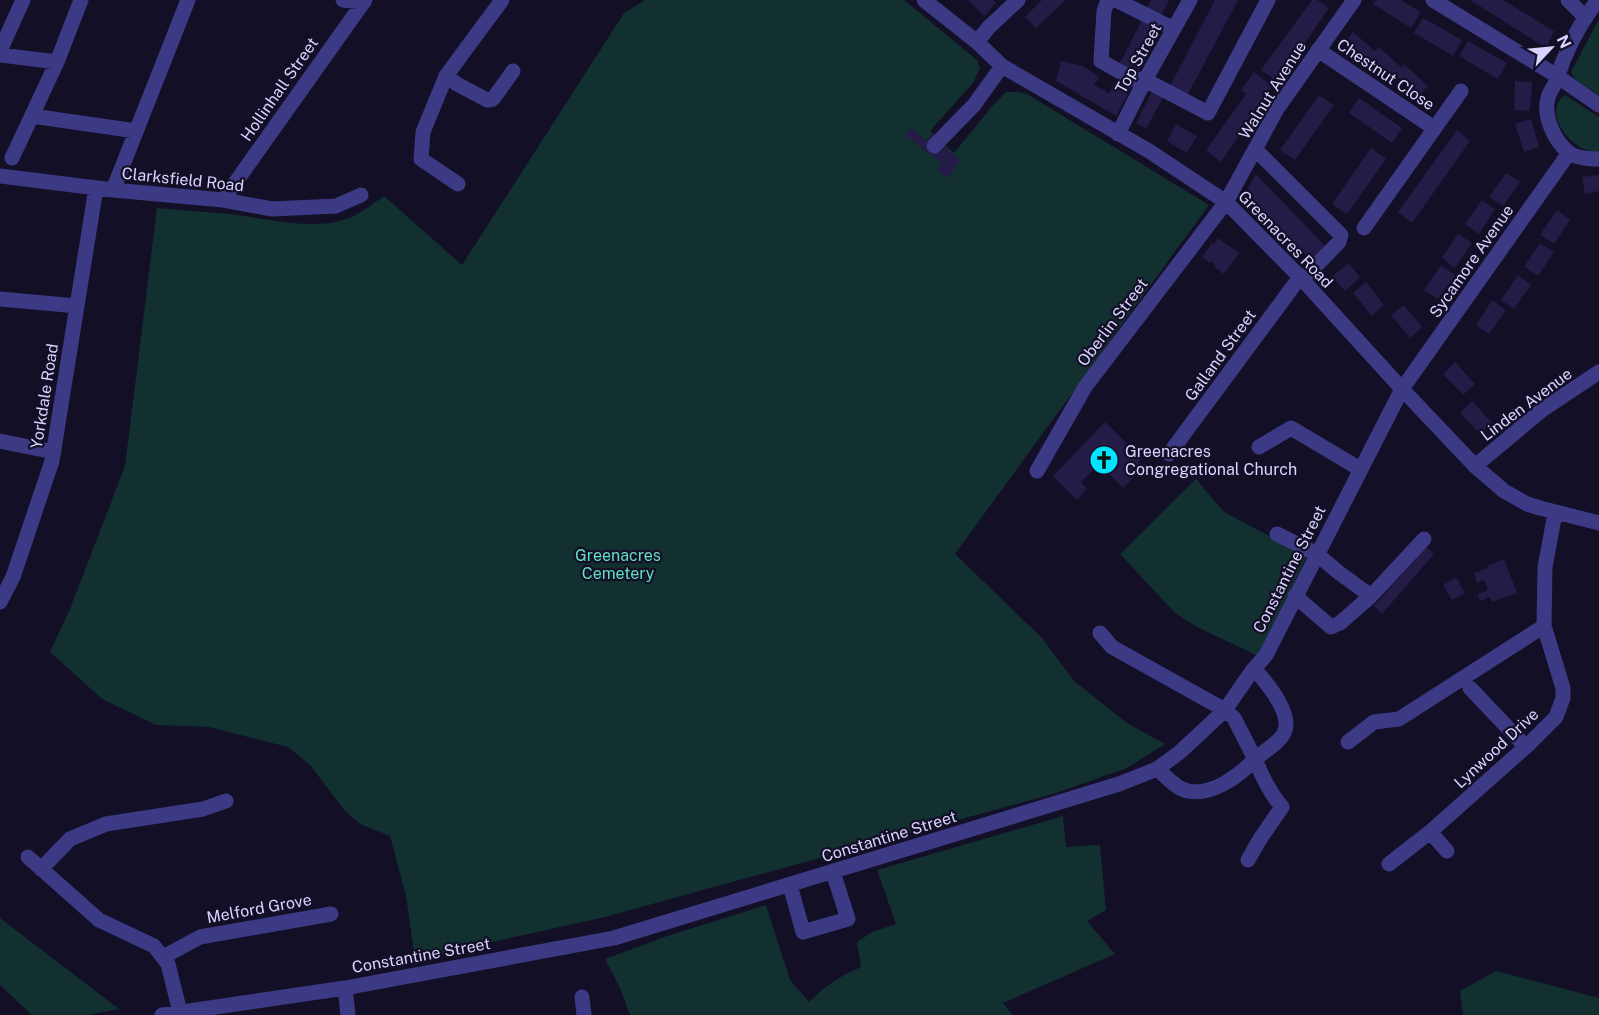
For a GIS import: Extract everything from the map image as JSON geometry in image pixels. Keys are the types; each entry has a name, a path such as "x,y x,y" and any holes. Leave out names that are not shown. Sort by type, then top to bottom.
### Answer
{"street":[{"path":"23,0 0,53 57,62"},
{"path":"12,158 57,62 81,0"},
{"path":"113,190 188,0"},
{"path":"343,0 364,1"},
{"path":"458,184 421,159 423,132 446,76 502,0"},
{"name":"Greenacres Road","path":"924,0 977,42 1002,66 1169,164 1226,202 1475,466 1504,491 1540,508 1599,523"},
{"path":"977,42 989,27 1018,0"},
{"path":"1108,0 1104,10 1101,61 1133,79 1145,80 1208,113 1268,0"},
{"path":"1116,0 1174,29"},
{"name":"Top Street","path":"1118,134 1190,0"},
{"name":"Walnut Avenue","path":"1226,202 1277,109 1354,0"},
{"path":"1433,0 1557,76 1599,105"},
{"path":"1568,0 1584,16"},
{"path":"1598,0 1584,16 1559,69 1548,98 1547,113 1555,134 1569,153 1589,159 1599,159"},
{"name":"Hollinhall Street","path":"223,200 364,1"},
{"name":"Chestnut Close","path":"1318,50 1434,128"},
{"path":"934,146 974,105 1002,66"},
{"path":"446,76 487,100 494,99 513,71"},
{"name":"Chestnut Close","path":"1364,228 1461,91"},
{"path":"32,116 136,131"},
{"name":"Galland Street","path":"1169,454 1301,279 1339,242 1341,236 1255,149"},
{"name":"Sycamore Avenue","path":"1402,390 1569,153"},
{"name":"Clarksfield Road","path":"0,176 113,190 223,200 272,209 336,206 360,195"},
{"name":"Yorkdale Road","path":"0,602 13,577 52,461 96,188"},
{"name":"Oberlin Street","path":"1037,471 1085,387 1226,202"},
{"path":"0,298 77,306"},
{"name":"Linden Avenue","path":"1475,466 1542,410 1599,372"},
{"name":"Constantine Street","path":"162,1015 345,988 614,938 1119,784 1157,769 1180,752 1226,710 1252,671 1266,655 1402,390"},
{"path":"1258,447 1291,429 1360,469"},
{"path":"0,441 54,452"},
{"name":"Lynwood Drive","path":"1389,864 1430,832 1526,747 1556,717 1561,707 1563,688 1544,626 1545,567 1555,513"},
{"path":"1277,534 1317,554 1338,573 1371,596"},
{"path":"1295,596 1331,627 1340,623 1371,596 1424,539"},
{"path":"1348,742 1374,722 1399,719 1544,626"},
{"path":"1100,633 1112,647 1226,710 1234,718 1262,777 1273,797 1282,807 1248,860"},
{"path":"1157,769 1175,785 1187,791 1206,790 1225,782 1245,769 1281,738 1285,732 1285,716 1274,693 1258,673"},
{"path":"1470,688 1526,747"},
{"path":"41,869 70,839 106,824 203,809 226,801"},
{"path":"1430,832 1447,851"},
{"path":"28,857 99,920 154,946 168,964 180,1012"},
{"path":"790,885 803,933 848,920 833,872"},
{"name":"Melford Grove","path":"163,957 200,937 331,914"},
{"path":"345,988 348,1015"},
{"path":"582,997 584,1015"}],"green space":[{"name":"Greenacres Cemetery","path":"645,0 904,0 977,60 980,68 973,83 930,131 954,153 1006,92 1018,92 1027,94 1209,205 955,554 1042,638 1074,681 1127,723 1165,744 1127,768 1053,794 605,917 415,959 406,896 390,836 360,824 345,811 310,765 288,747 209,727 156,725 102,699 50,652 70,609 125,466 157,208 230,214 290,223 320,224 349,218 384,196 462,265 624,13"},
{"path":"1599,19 1599,95 1575,79 1571,72"},
{"path":"1565,95 1599,117 1599,152 1586,150 1564,133 1556,109"},
{"path":"1196,479 1224,512 1307,556 1258,656 1195,626 1175,613 1120,554"},
{"path":"1063,816 1066,847 1100,845 1106,910 1087,921 1115,954 1003,1003 1013,1015 630,1015 620,988 605,959 667,936 766,905 790,980 809,1002 833,982 861,967 857,942 872,932 896,924 877,870"},
{"path":"0,918 119,1009 86,1015 32,1015 0,985"},
{"path":"1496,971 1599,998 1599,1015 1463,1015 1460,991"}],"building":[{"path":"968,0 993,0 996,3 984,16"},
{"path":"1042,0 1066,0 1036,28 1025,17"},
{"path":"1151,0 1169,0 1160,18 1145,11"},
{"path":"1215,0 1238,0 1186,98 1169,88"},
{"path":"1312,0 1317,0 1329,8 1278,82 1261,70"},
{"path":"1376,0 1401,0 1421,12 1411,28 1373,4"},
{"path":"1470,0 1503,0 1554,31 1546,48"},
{"path":"1143,18 1161,29 1137,75 1119,65"},
{"path":"1423,18 1462,40 1453,56 1414,33"},
{"path":"1353,32 1375,51 1379,47 1401,67 1404,64 1428,86 1419,96 1396,76 1393,79 1370,59 1367,63 1344,43"},
{"path":"1468,41 1507,63 1498,79 1459,56"},
{"path":"1061,61 1083,66 1099,77 1094,85 1109,93 1119,76 1133,84 1116,116 1056,81"},
{"path":"1254,72 1272,86 1221,162 1206,150 1246,94 1241,90"},
{"path":"1515,81 1532,82 1530,111 1514,110"},
{"path":"1153,90 1164,96 1146,129 1136,123"},
{"path":"1319,95 1334,105 1295,160 1280,150"},
{"path":"1359,98 1402,128 1392,143 1349,113"},
{"path":"1531,119 1539,147 1524,152 1515,124"},
{"path":"1176,124 1197,136 1187,153 1167,141"},
{"path":"911,128 926,141 932,134 960,160 948,178 938,171 942,164 906,135"},
{"path":"1457,130 1470,141 1412,223 1398,212"},
{"path":"1371,148 1386,159 1347,214 1332,204"},
{"path":"1506,173 1520,182 1503,206 1489,197"},
{"path":"1256,174 1328,249 1314,263 1245,194"},
{"path":"1599,175 1599,191 1585,194 1582,177"},
{"path":"1482,200 1495,209 1479,234 1465,224"},
{"path":"1557,210 1570,220 1554,244 1540,235"},
{"path":"1458,234 1472,243 1455,268 1442,258"},
{"path":"1218,238 1239,253 1224,274 1214,267 1215,264 1202,257"},
{"path":"1540,243 1554,252 1538,276 1524,267"},
{"path":"1348,263 1360,277 1345,291 1332,277"},
{"path":"1441,265 1455,275 1438,299 1424,290"},
{"path":"1518,275 1531,285 1514,309 1501,300"},
{"path":"1366,282 1384,305 1372,316 1353,293"},
{"path":"1492,300 1506,310 1489,334 1476,325"},
{"path":"1404,305 1422,327 1410,338 1391,315"},
{"path":"1455,362 1475,384 1463,395 1443,374"},
{"path":"1472,401 1492,423 1480,434 1460,413"},
{"name":"Greenacres Congregational Church","path":"1105,422 1142,458 1138,462 1143,467 1123,488 1108,473 1105,476 1096,467 1081,482 1087,489 1077,500 1053,476"},
{"path":"1426,547 1434,554 1382,614 1374,606"},
{"path":"1504,559 1517,593 1492,602 1490,597 1480,601 1478,594 1488,590 1484,580 1477,583 1474,573"},
{"path":"1456,577 1465,593 1452,600 1443,585"}],"place":[{"name":"Greenacres Congregational Church","path":"1104,460"}]}
